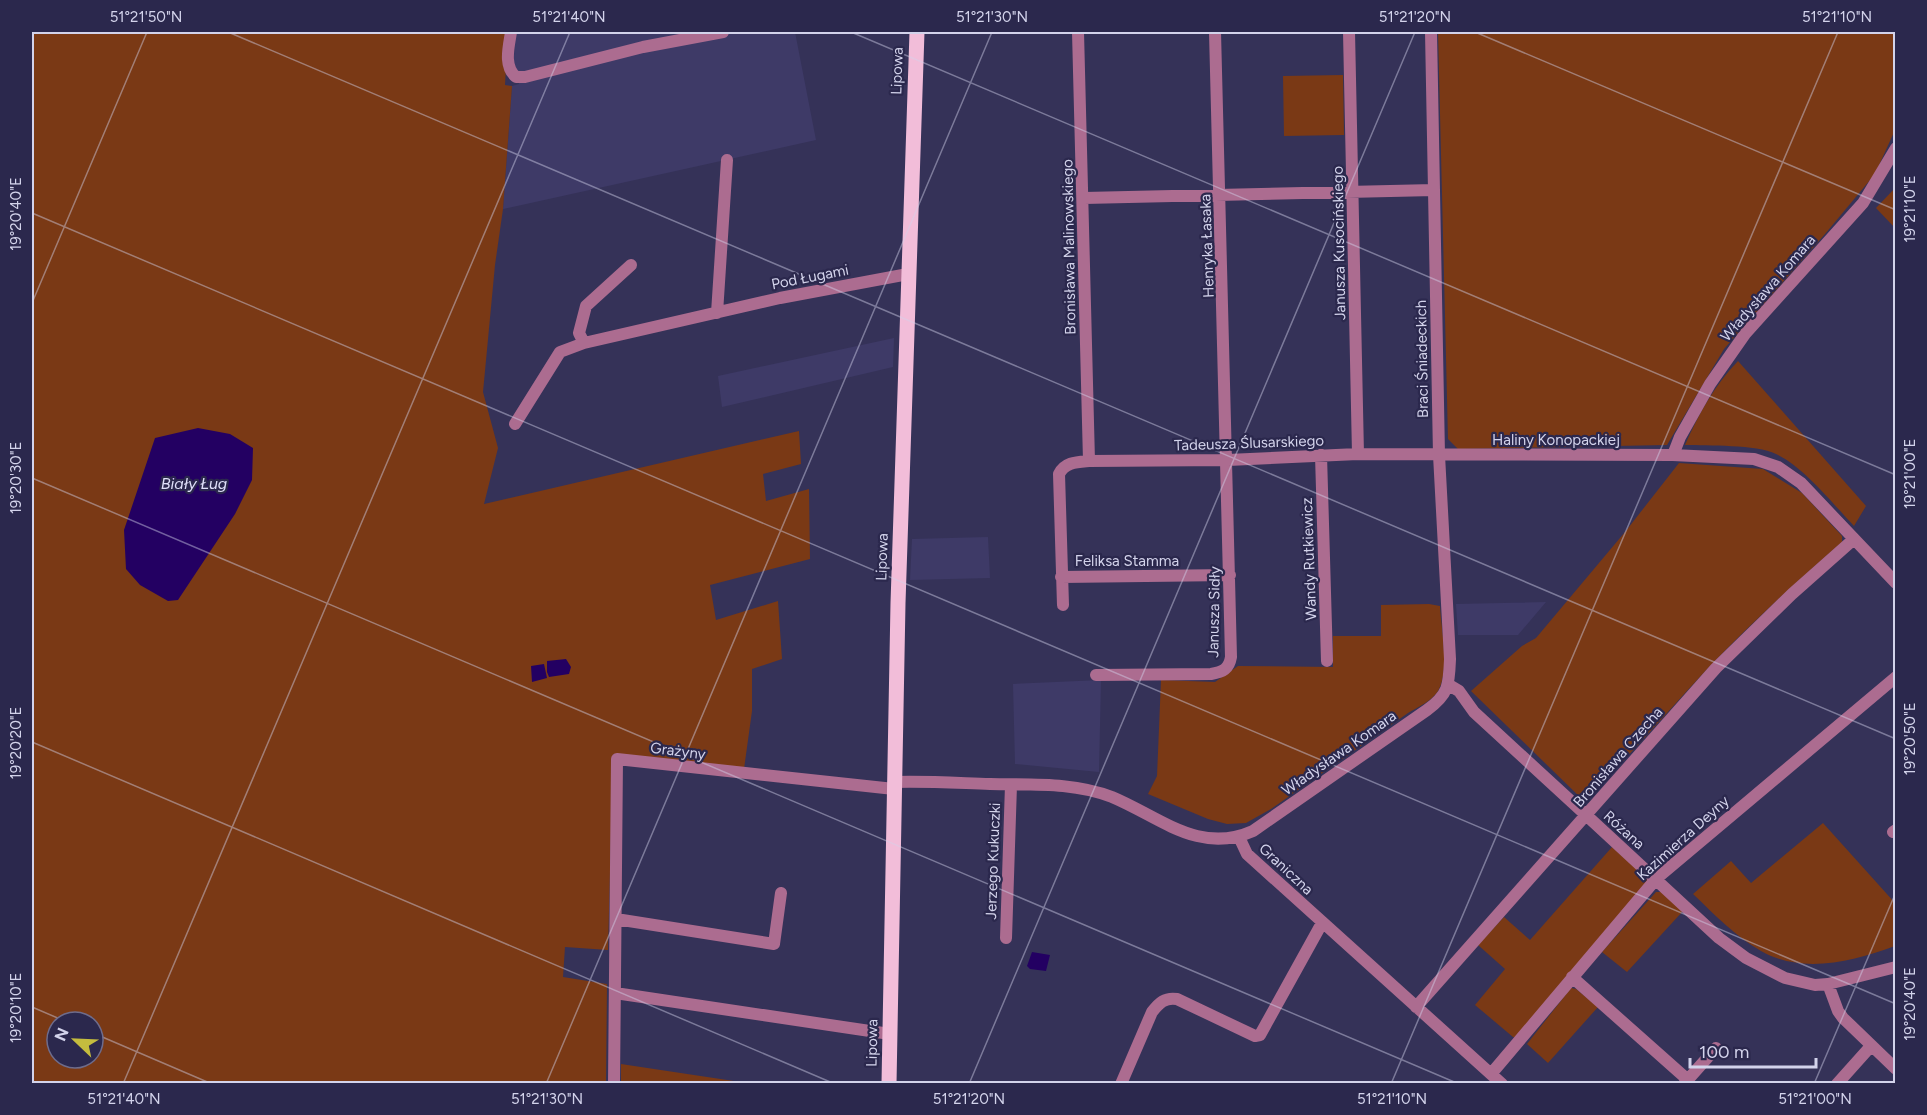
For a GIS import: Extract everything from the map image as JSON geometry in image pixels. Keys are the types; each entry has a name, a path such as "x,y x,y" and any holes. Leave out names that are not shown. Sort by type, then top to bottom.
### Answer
{"main road":[{"name":"Lipowa","path":"889,1083 894,786 916,32"}],"street":[{"path":"511,32 508,63 511,73 516,77 525,77 643,48 723,32"},
{"name":"Bronisława Malinowskiego","path":"1078,32 1089,461"},
{"name":"Henryka Łasaka","path":"1215,32 1228,460"},
{"name":"Janusza Kusocińskiego","path":"1349,32 1358,454"},
{"name":"Braci Śniadeckich","path":"1431,32 1439,454 1450,659 1449,685"},
{"name":"Władysława Komara","path":"1673,455 1680,436 1710,384 1745,334 1863,203 1896,148"},
{"path":"717,312 727,160"},
{"path":"1084,198 1434,190"},
{"path":"584,343 579,333 586,306 631,265"},
{"name":"Pod Ługami","path":"515,424 560,352 584,343 717,312 908,274"},
{"name":"Haliny Konopackiej","path":"1439,454 1673,455 1754,459 1778,467 1810,492 1896,584"},
{"name":"Tadeusza Ślusarskiego","path":"1062,469 1076,462 1089,461 1439,454"},
{"name":"Wandy Rutkiewicz","path":"1321,455 1327,661"},
{"name":"Janusza Sidły","path":"1096,675 1211,674 1223,671 1230,663 1232,657 1228,460"},
{"name":"Feliksa Stamma","path":"1062,469 1058,482 1063,605"},
{"name":"Bronisława Czecha","path":"1416,1007 1716,668 1854,538"},
{"name":"Feliksa Stamma","path":"1061,577 1230,575"},
{"name":"Kazimierza Deyny","path":"1491,1074 1656,879 1896,677"},
{"name":"Władysława Komara","path":"1239,837 1252,831 1427,710 1440,700 1449,685"},
{"name":"Różana","path":"1449,685 1459,691 1474,712 1719,938 1746,958 1792,981 1808,984 1827,984 1896,967"},
{"name":"Grażyny","path":"614,1083 617,759 894,786"},
{"name":"Jerzego Kukuczki","path":"1006,938 1011,784"},
{"name":"Graniczna","path":"894,786 1063,785 1083,788 1111,797 1202,838 1219,840 1239,837 1247,854 1502,1083"},
{"path":"616,919 774,944 781,893"},
{"path":"1121,1083 1152,1012 1169,998 1177,999 1255,1036 1260,1035 1322,923"},
{"path":"1572,977 1686,1082 1716,1048"},
{"path":"1827,984 1838,1011 1896,1069"},
{"path":"615,993 890,1034"},
{"path":"1837,1083 1871,1046"}],"shaded area":[{"path":"32,32 508,32 505,85 512,86 503,209 495,265 483,392 498,448 484,504 799,431 801,464 763,474 766,501 809,489 810,559 710,585 716,620 778,601 782,659 752,669 752,711 744,769 613,754 608,950 565,947 563,977 607,984 606,1083 32,1083"},
{"path":"516,32 795,32 816,140 503,209 512,86 519,84 513,67"},
{"path":"1438,32 1895,32 1895,130 1875,174 1724,349 1667,445 1458,449 1448,439"},
{"path":"1343,75 1344,135 1284,136 1283,76"},
{"path":"1895,188 1895,228 1876,208"},
{"path":"894,338 893,367 722,407 718,376"},
{"path":"1738,361 1866,506 1854,526 1807,477 1776,454 1744,447 1685,445 1708,400"},
{"path":"1679,463 1763,469 1802,493 1842,536 1842,542 1774,603 1709,667 1584,801 1471,691 1522,646 1536,638 1625,532"},
{"path":"988,537 990,578 910,580 912,539"},
{"path":"1546,602 1518,635 1458,635 1456,604"},
{"path":"1429,604 1440,606 1444,649 1442,683 1435,695 1271,809 1246,823 1227,824 1208,819 1148,794 1157,776 1161,680 1215,682 1238,666 1333,667 1333,636 1381,636 1381,605"},
{"path":"1101,680 1099,772 1015,764 1013,684"},
{"path":"1823,823 1895,903 1895,946 1845,961 1828,963 1811,964 1777,958 1743,939 1693,894 1731,861 1751,883"},
{"path":"1612,847 1649,880 1517,1038 1513,1037 1475,1005 1505,969 1478,945 1504,917 1530,940"},
{"path":"1656,892 1661,892 1683,911 1627,972 1602,952"},
{"path":"1571,988 1576,989 1598,1007 1548,1063 1527,1044"},
{"path":"621,1064 747,1083 621,1083"}],"water":[{"name":"Biały Ług","path":"198,428 230,434 253,448 252,480 235,514 178,600 168,601 140,585 126,569 124,530 155,438"},
{"path":"566,659 571,667 569,674 549,677 547,661"},
{"path":"544,664 547,678 532,682 531,666"},
{"path":"1032,952 1050,955 1046,971 1030,969 1027,966"}]}
